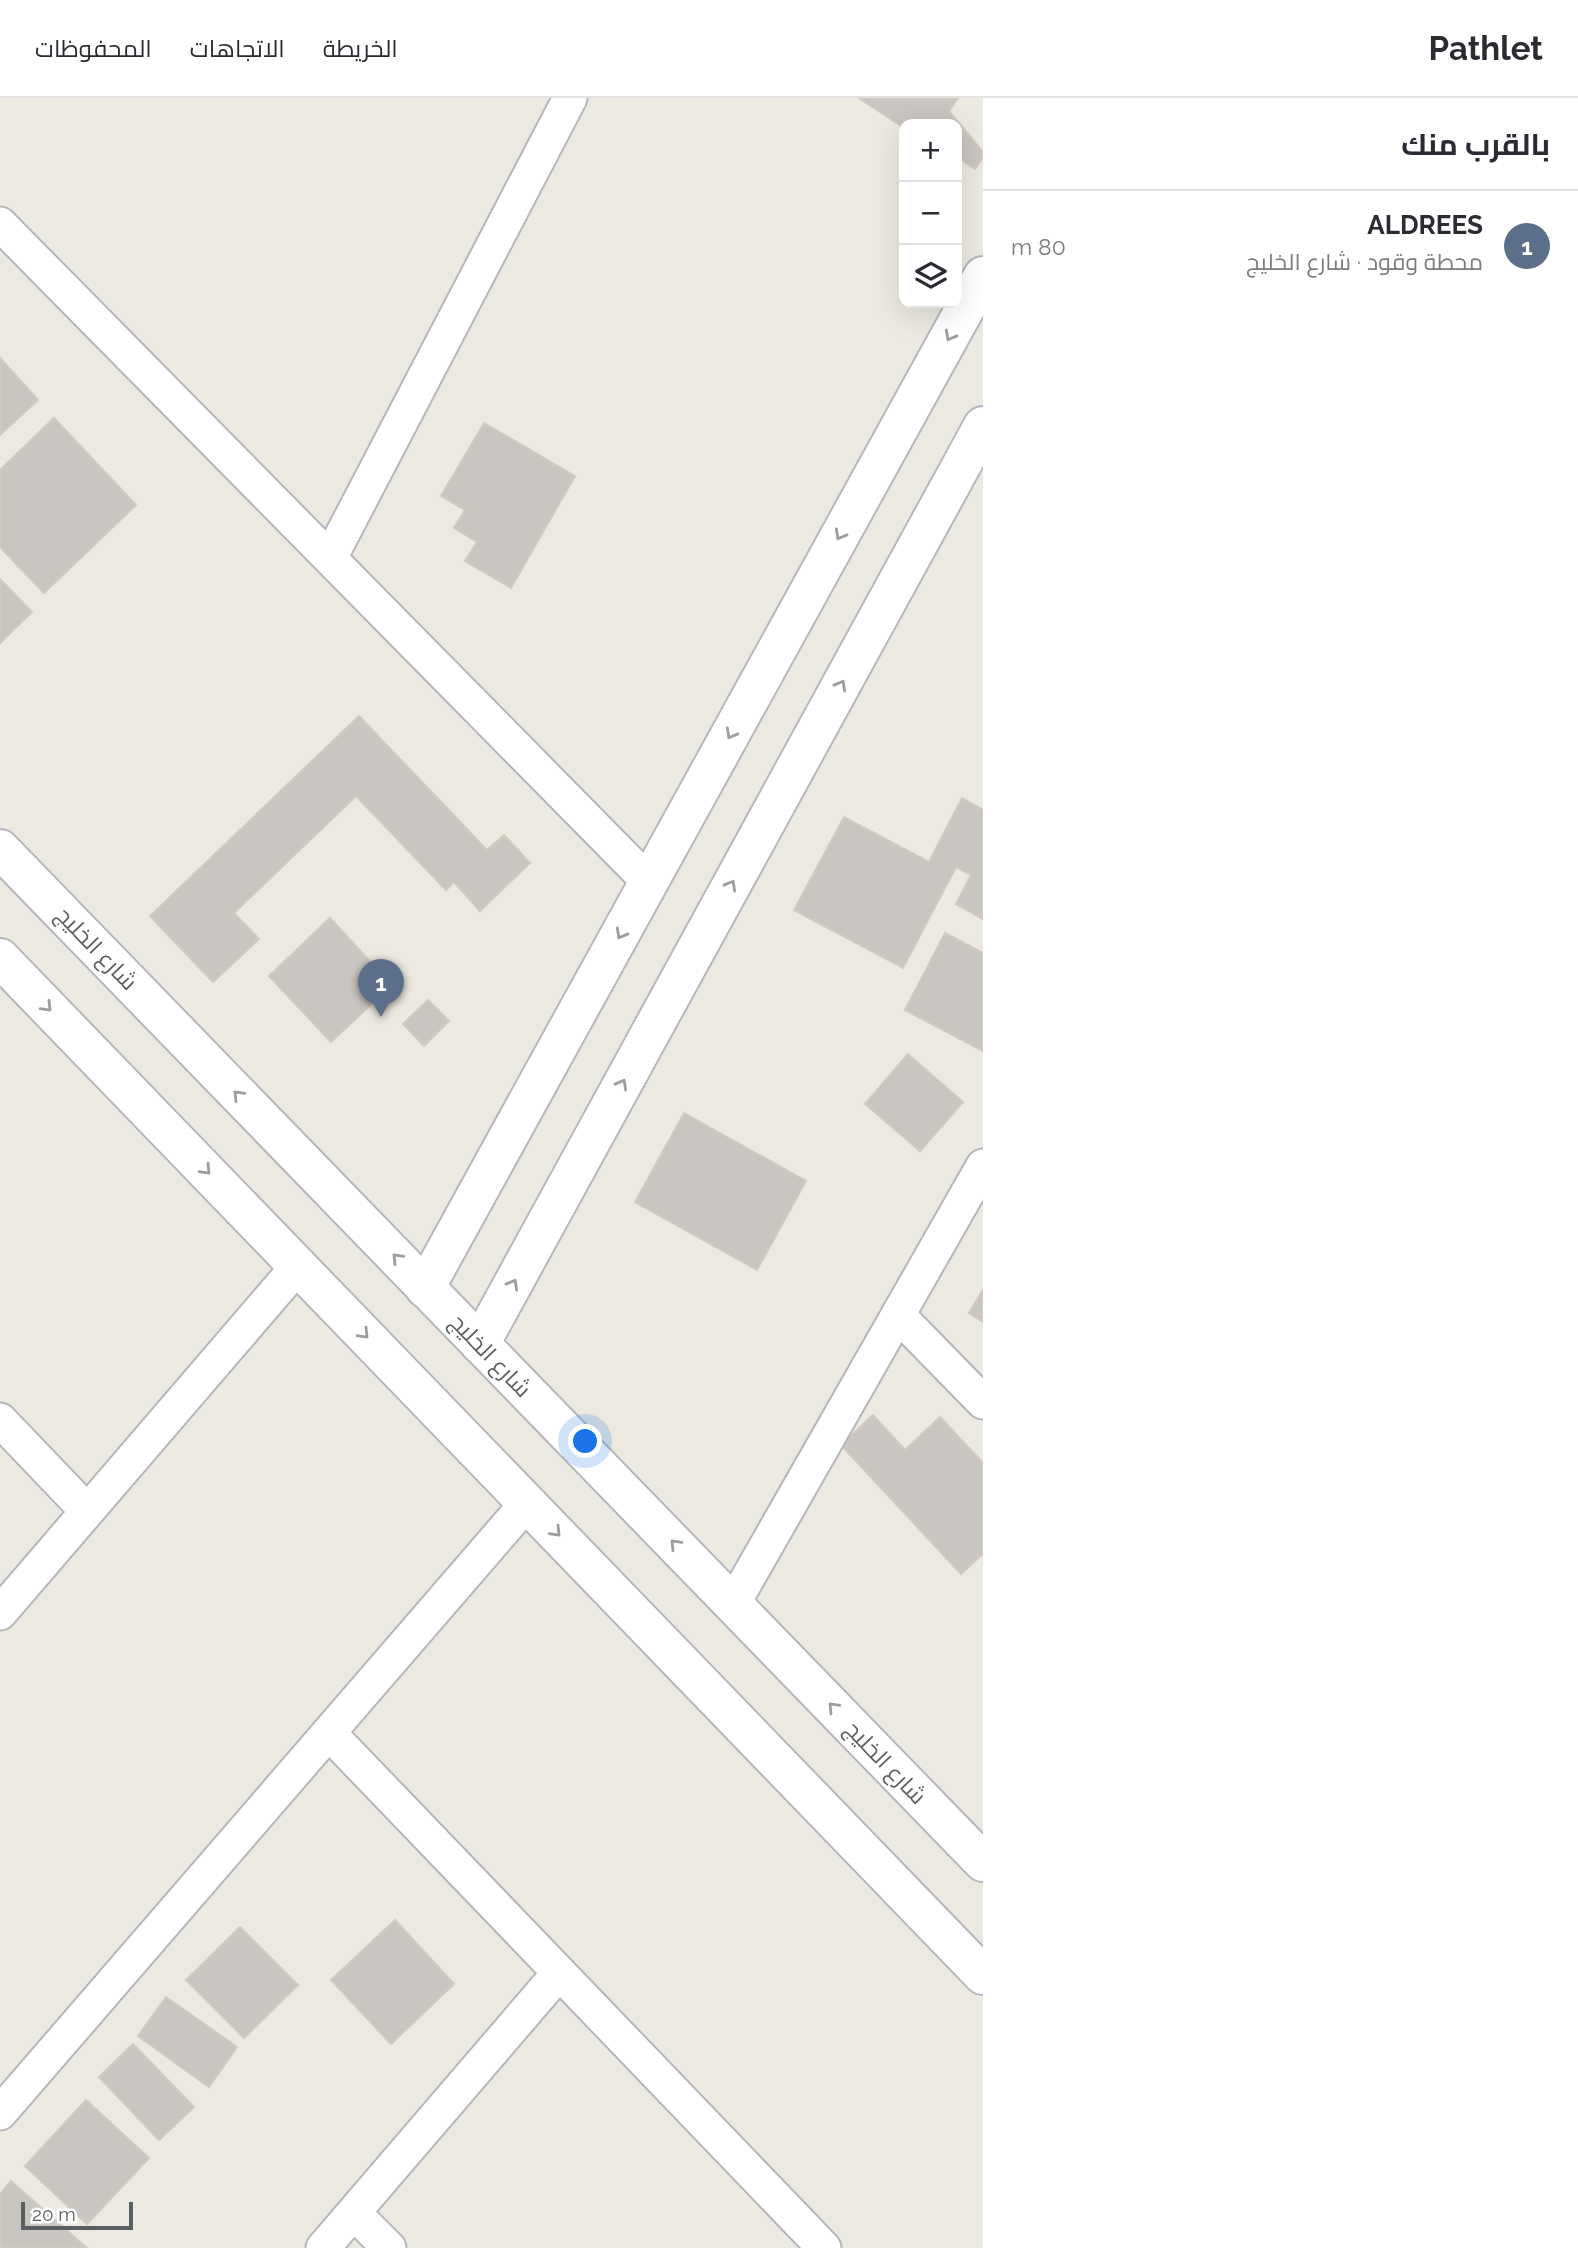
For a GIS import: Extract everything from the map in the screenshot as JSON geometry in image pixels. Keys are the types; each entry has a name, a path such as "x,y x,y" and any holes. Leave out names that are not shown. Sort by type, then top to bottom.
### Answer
{"street":[{"path":"330,558 570,98"},
{"path":"0,223 649,882"},
{"path":"425,1288 983,276"},
{"path":"480,1344 983,426"},
{"name":"شارع الخليج","path":"0,849 983,1862"},
{"path":"0,958 983,1975"},
{"path":"733,1604 983,1166"},
{"path":"0,1613 298,1266"},
{"path":"898,1315 983,1402"},
{"path":"0,1420 87,1511"},
{"path":"0,2113 527,1503"},
{"path":"329,1733 824,2248"},
{"path":"323,2248 559,1973"},
{"path":"354,2213 389,2248"}],"building":[{"path":"859,98 958,98 949,111 956,119 899,119 899,125"},
{"path":"962,127 983,152 983,157 975,169 962,160"},
{"path":"0,358 38,400 0,435"},
{"path":"54,418 136,505 44,593 0,547 0,470"},
{"path":"484,423 575,476 511,588 465,561 477,542 454,528 465,510 441,496"},
{"path":"0,579 32,612 0,643"},
{"path":"359,716 487,850 504,835 530,863 480,911 454,882 446,890 356,796 234,913 259,939 213,982 150,916"},
{"path":"962,798 983,810 983,919 956,904 971,875 956,867 903,968 794,910 844,817 929,862"},
{"path":"330,918 392,985 331,1042 269,976"},
{"path":"945,933 983,953 983,1051 905,1010"},
{"path":"428,1000 449,1021 424,1046 403,1024"},
{"path":"908,1054 963,1102 920,1151 865,1104"},
{"path":"684,1113 806,1181 757,1270 635,1202"},
{"path":"983,1290 983,1322 969,1313"},
{"path":"873,1415 905,1450 940,1417 983,1463 983,1554 961,1574 841,1445"},
{"path":"395,1920 454,1984 391,2044 331,1980"},
{"path":"240,1927 298,1985 244,2038 186,1980"},
{"path":"166,1997 237,2047 209,2087 138,2036"},
{"path":"133,2044 194,2107 159,2140 99,2077"},
{"path":"86,2100 149,2158 87,2224 25,2166"},
{"path":"11,2181 87,2248 0,2248 0,2194"}],"place":[{"name":"ALDREES","path":"381,1017"}]}
